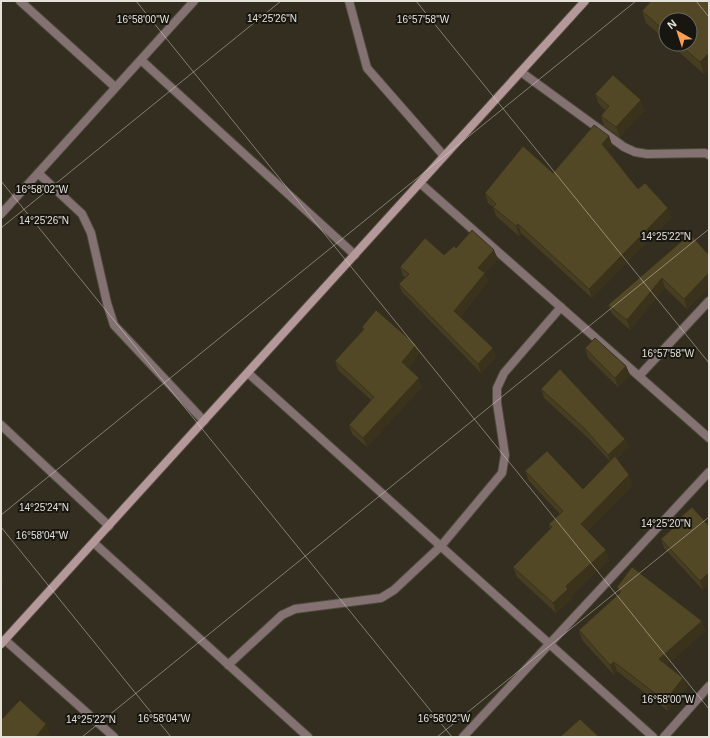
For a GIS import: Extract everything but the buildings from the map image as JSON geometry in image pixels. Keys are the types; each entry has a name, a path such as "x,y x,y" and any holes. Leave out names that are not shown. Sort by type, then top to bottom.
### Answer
{"main road":[{"path":"3,642 585,1"}],"street":[{"path":"20,1 115,87"},
{"path":"1,214 194,1"},
{"path":"350,1 367,68 444,156"},
{"path":"141,60 355,255"},
{"path":"521,72 624,147 635,152 705,153 709,155"},
{"path":"38,173 82,214 91,234 107,304 114,325 204,421"},
{"path":"420,183 709,438"},
{"path":"639,376 709,301"},
{"path":"228,665 282,615 295,610 381,598 394,590 441,546 502,473 505,455 497,403 497,388 504,373 561,307"},
{"path":"248,373 653,737"},
{"path":"1,425 109,526"},
{"path":"463,737 709,472"},
{"path":"94,543 308,737"},
{"path":"3,642 114,737"},
{"path":"664,737 709,686"}]}
